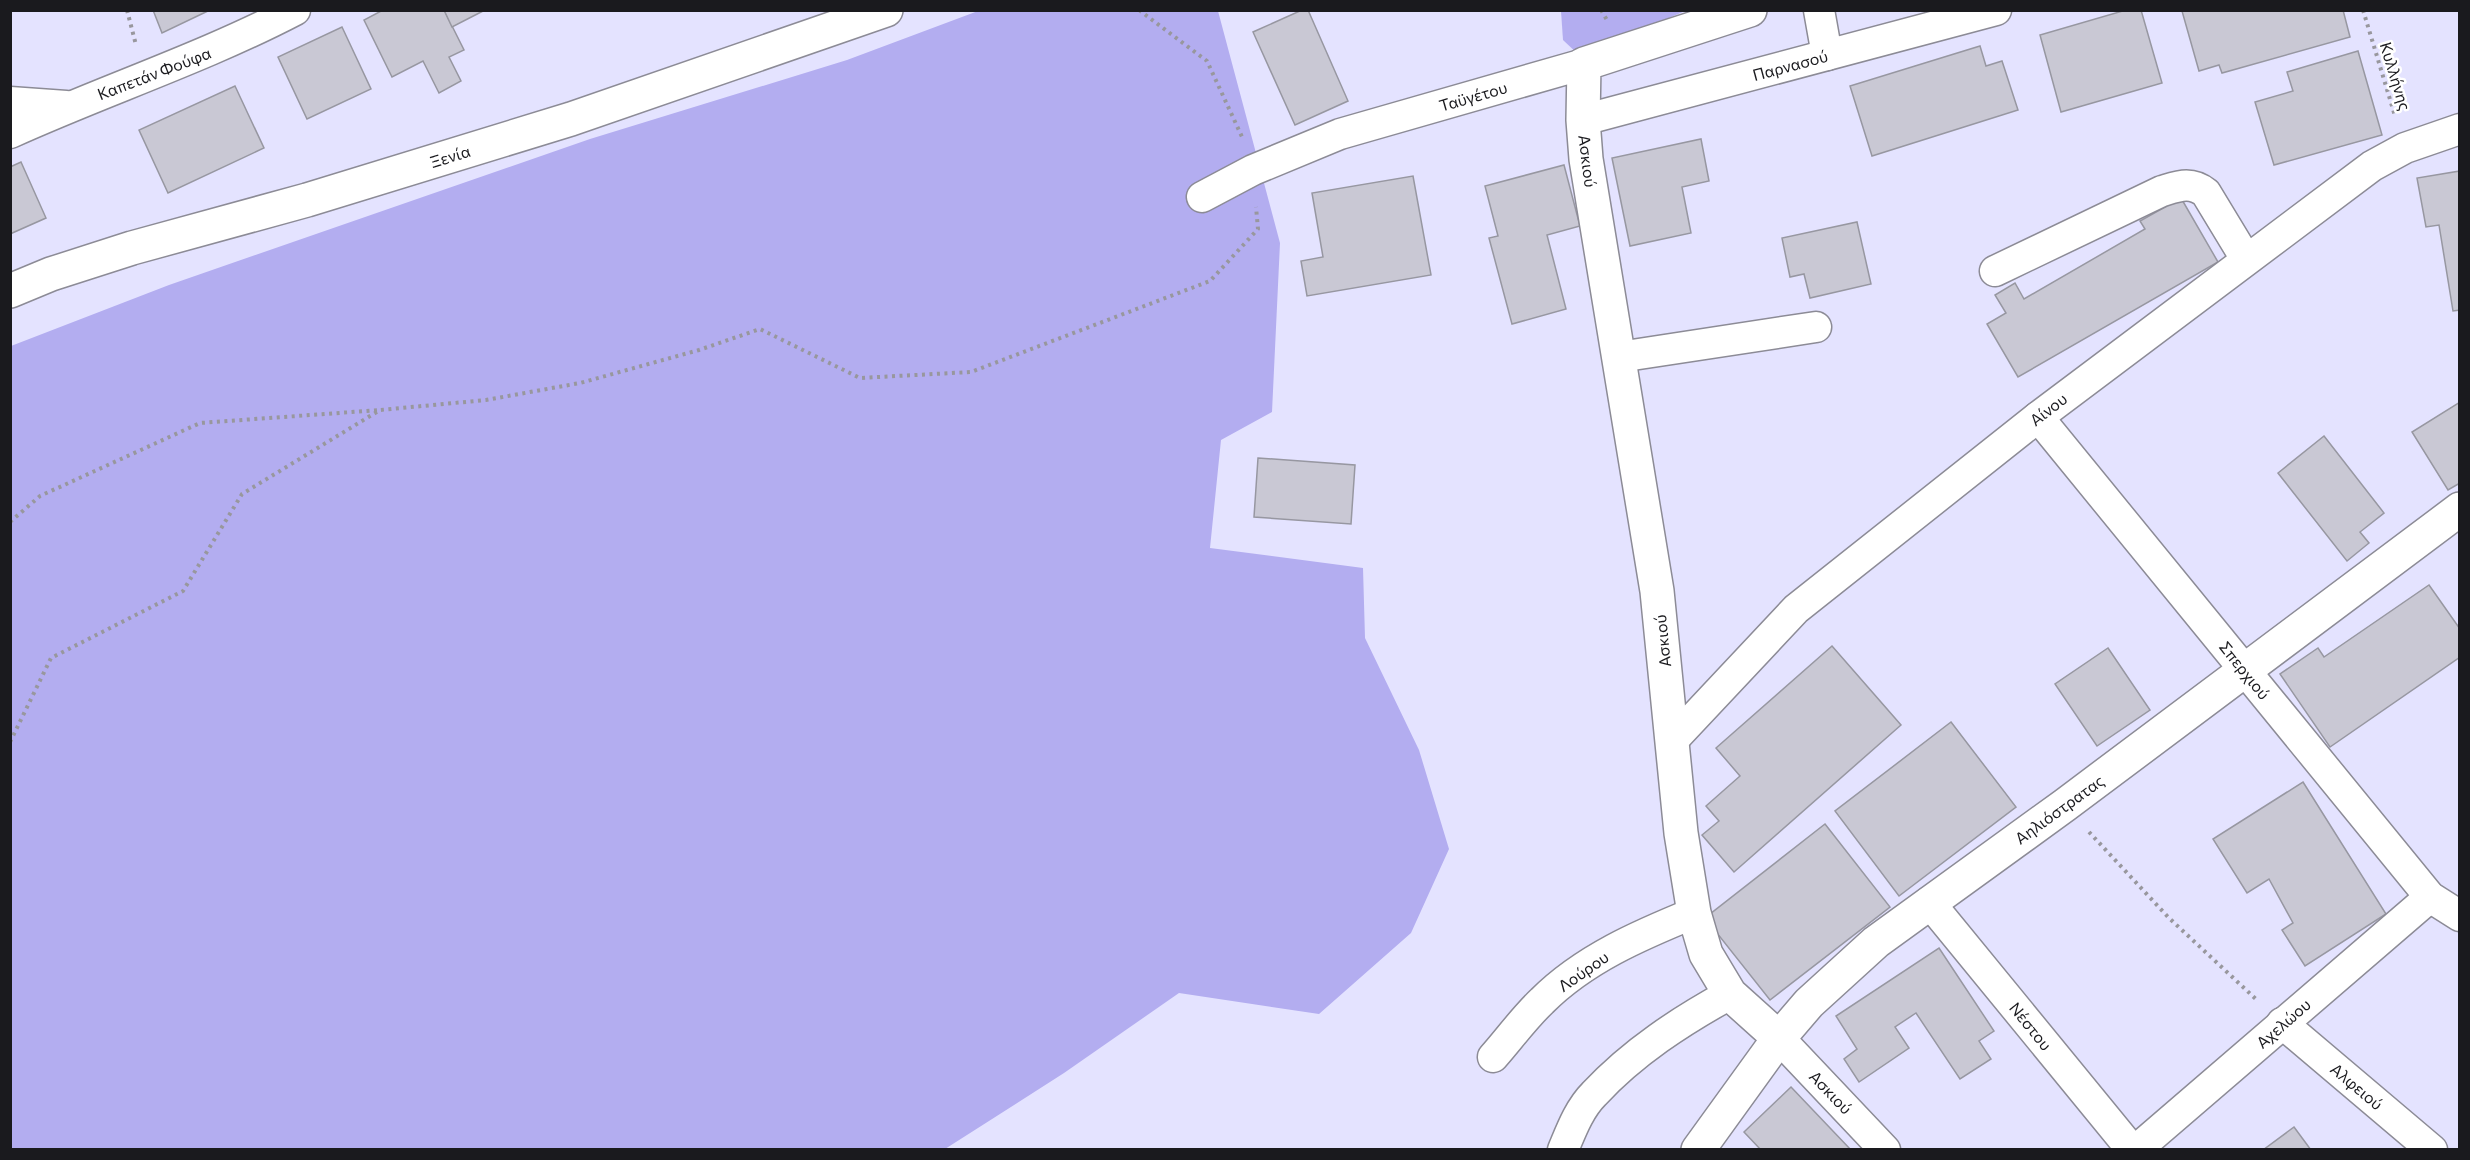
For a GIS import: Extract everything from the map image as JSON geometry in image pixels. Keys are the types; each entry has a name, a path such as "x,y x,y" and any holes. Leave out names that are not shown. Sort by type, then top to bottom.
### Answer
{"street":[{"name":"Καπετάν Φούφα","path":"10,133 69,106 239,40 295,10"},
{"name":"Ξενία","path":"10,291 51,274 132,248 298,202 571,119 886,10"},
{"name":"Ταϋγέτου","path":"1202,197 1253,170 1340,134 1584,64 1750,10"},
{"path":"1819,10 1827,55"},
{"name":"Παρνασού","path":"1583,120 1996,10"},
{"name":"Ασκιού","path":"1584,64 1583,120 1586,159 1657,591 1681,833 1694,913 1706,954 1730,994 1779,1038 1885,1149"},
{"path":"10,102 69,106"},
{"name":"Αίνου","path":"1673,740 1797,609 2038,417 2246,258 2364,172 2405,148 2460,129"},
{"path":"1995,271 2162,191 2183,185 2196,186 2205,193 2246,258"},
{"path":"1619,357 1816,327"},
{"name":"Σπερχιού","path":"2038,417 2430,897 2460,916"},
{"name":"Αηλιόστρατας","path":"1698,1149 1779,1038 1809,1003 1845,969 1929,902 2065,806 2460,509"},
{"name":"Αχελώου","path":"2134,1149 2430,897"},
{"name":"Νέστου","path":"1929,902 2134,1149"},
{"name":"Λούρου","path":"1493,1057 1542,1001 1576,972 1646,933 1694,913"},
{"path":"1563,1149 1575,1122 1593,1095 1677,1023 1730,994"},
{"name":"Αλφειού","path":"2282,1023 2432,1149"}],"path":[{"path":"10,522 40,496 200,423 486,400 580,383 699,350 760,329 860,378 971,372 1210,281 1258,229 1253,170 1238,125 1207,61 1139,10"},
{"name":"Κυλλήνης","path":"2363,10 2405,148"},
{"path":"10,742 51,658 183,591 242,494 380,410"},
{"path":"2065,806 2169,918 2282,1023"}],"shaded area":[{"path":"11,11 2459,11 2459,1149 11,1149"},
{"path":"978,11 1218,11 1280,243 1272,412 1221,440 1210,548 1363,568 1365,638 1419,750 1449,849 1411,933 1319,1014 1179,993 1064,1073 945,1149 11,1150 11,346 169,285 590,139 847,60"},
{"path":"1561,11 1685,11 1580,56 1563,40"}],"building":[{"path":"153,10 210,10 162,33"},
{"path":"383,10 444,10 464,50 449,57 461,81 439,93 423,61 392,77 364,20"},
{"path":"444,10 485,10 452,27"},
{"path":"1302,10 1308,10 1348,101 1295,125 1253,32"},
{"path":"2126,10 2141,10 2162,83 2061,112 2040,35"},
{"path":"2343,10 2350,37 2222,73 2219,65 2199,71 2182,11"},
{"path":"342,27 371,89 307,119 278,57"},
{"path":"1980,46 1986,66 2002,61 2018,110 1872,156 1850,86"},
{"path":"2358,51 2382,135 2274,165 2255,102 2293,91 2287,72"},
{"path":"235,86 264,148 168,193 139,130"},
{"path":"1701,139 1709,181 1682,187 1691,233 1630,246 1612,158"},
{"path":"21,162 46,218 10,234 10,167"},
{"path":"1564,165 1580,226 1547,235 1566,309 1512,324 1489,238 1498,236 1485,186"},
{"path":"2460,171 2460,310 2453,311 2439,225 2426,227 2417,178"},
{"path":"1413,176 1431,275 1307,296 1301,261 1323,257 1312,193"},
{"path":"2181,198 2218,262 2018,377 1987,324 2006,313 1995,295 2015,283 2024,299 2145,229 2140,221"},
{"path":"1857,222 1871,284 1810,298 1804,274 1790,277 1782,238"},
{"path":"2460,402 2460,483 2448,490 2412,432"},
{"path":"2324,436 2384,513 2360,532 2369,543 2347,561 2278,473"},
{"path":"1258,458 1355,465 1351,524 1254,517"},
{"path":"2429,585 2460,629 2460,657 2330,747 2280,674 2318,648 2324,657"},
{"path":"1832,646 1901,725 1734,872 1702,835 1719,821 1706,806 1740,776 1716,748"},
{"path":"2108,648 2150,710 2097,746 2055,684"},
{"path":"1951,722 2016,807 1899,896 1835,811"},
{"path":"2303,782 2386,914 2305,966 2282,930 2293,923 2269,879 2247,893 2213,839"},
{"path":"1825,824 1890,907 1770,1000 1705,918"},
{"path":"1939,948 1994,1031 1979,1041 1991,1059 1960,1079 1916,1013 1895,1027 1909,1048 1859,1082 1844,1059 1857,1049 1836,1016"},
{"path":"1791,1087 1851,1150 1761,1150 1744,1132"},
{"path":"2294,1127 2311,1150 2263,1150"}]}
